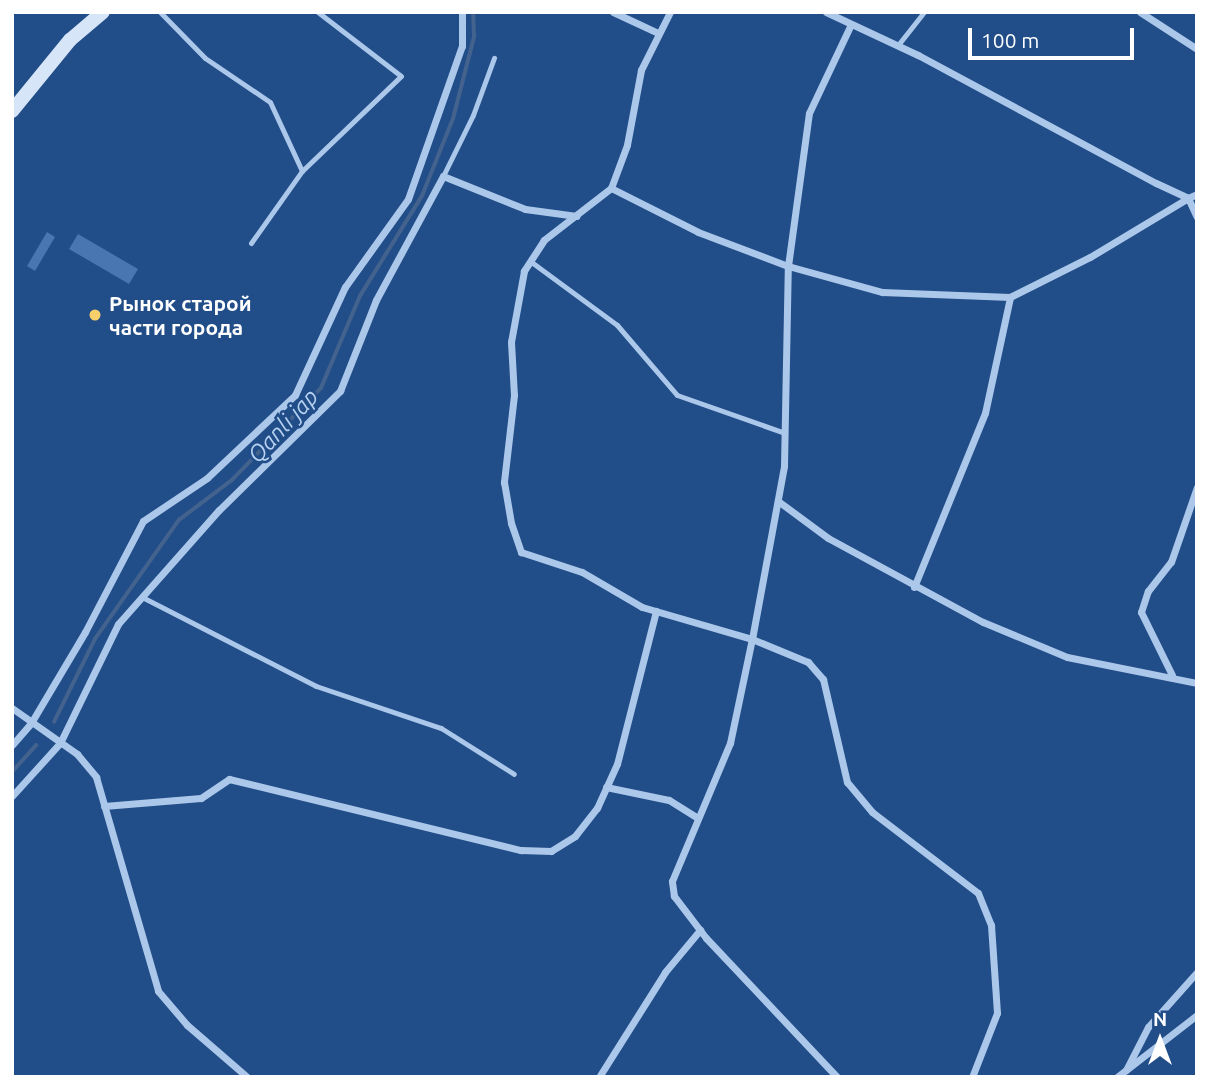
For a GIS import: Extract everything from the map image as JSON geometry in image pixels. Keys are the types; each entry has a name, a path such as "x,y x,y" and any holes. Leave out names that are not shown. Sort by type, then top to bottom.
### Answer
{"main road":[{"path":"12,111 60,50 103,12"}],"street":[{"path":"12,745 31,723 143,521 207,478 295,395 345,287 408,199 462,46 462,12"},
{"path":"613,12 658,33"},
{"path":"670,12 641,70 627,145 611,188 544,240 530,261 519,292 511,342 514,395 504,482 521,552 582,572 656,611 752,639 808,662 823,679 847,782 872,812 978,893 991,925 997,1013 972,1077"},
{"path":"826,12 898,45 1188,198 1197,217"},
{"path":"1140,12 1197,49"},
{"path":"837,1077 700,930 674,896 672,881 696,817 730,743 752,639 778,501 785,433 788,266 809,113 852,24"},
{"path":"12,796 60,743 118,624 219,510 340,391 376,300 443,176 525,209 577,216"},
{"path":"611,188 698,232 788,266 881,292 1010,297 1090,257 1197,194"},
{"path":"914,587 985,413 1010,297"},
{"path":"1172,675 1141,611 1149,591 1171,562 1197,487"},
{"path":"778,501 828,538 914,587 983,622 1067,657 1172,675 1197,683"},
{"path":"104,806 201,798 229,779 521,850 551,851 575,836 617,764 656,611"},
{"path":"12,708 60,743 96,777 158,991 187,1025 247,1077"},
{"path":"606,787 670,800 696,817"},
{"path":"598,1077 665,972 700,930"},
{"path":"1126,1069 1147,1027 1197,972"},
{"path":"1116,1077 1197,1015"}],"lane":[{"path":"160,12 205,58 270,102 302,171"},
{"path":"251,243 302,171 401,76 317,12"},
{"path":"898,45 924,12"},
{"path":"443,176 494,58"},
{"path":"530,261 617,325 677,395 785,433"},
{"path":"142,597 316,686 371,708 441,728 514,774"}],"building":[{"path":"47,232 55,237 35,271 27,266"},
{"path":"78,234 138,269 129,284 69,249"}],"waterway":[{"name":"Qanli jap","path":"54,722 95,639 179,520 232,480 321,388 360,296 422,196 453,119 474,37 473,12"},
{"path":"12,772 36,745"}],"place":[{"name":"Рынок старой части города","path":"95,315"}]}
